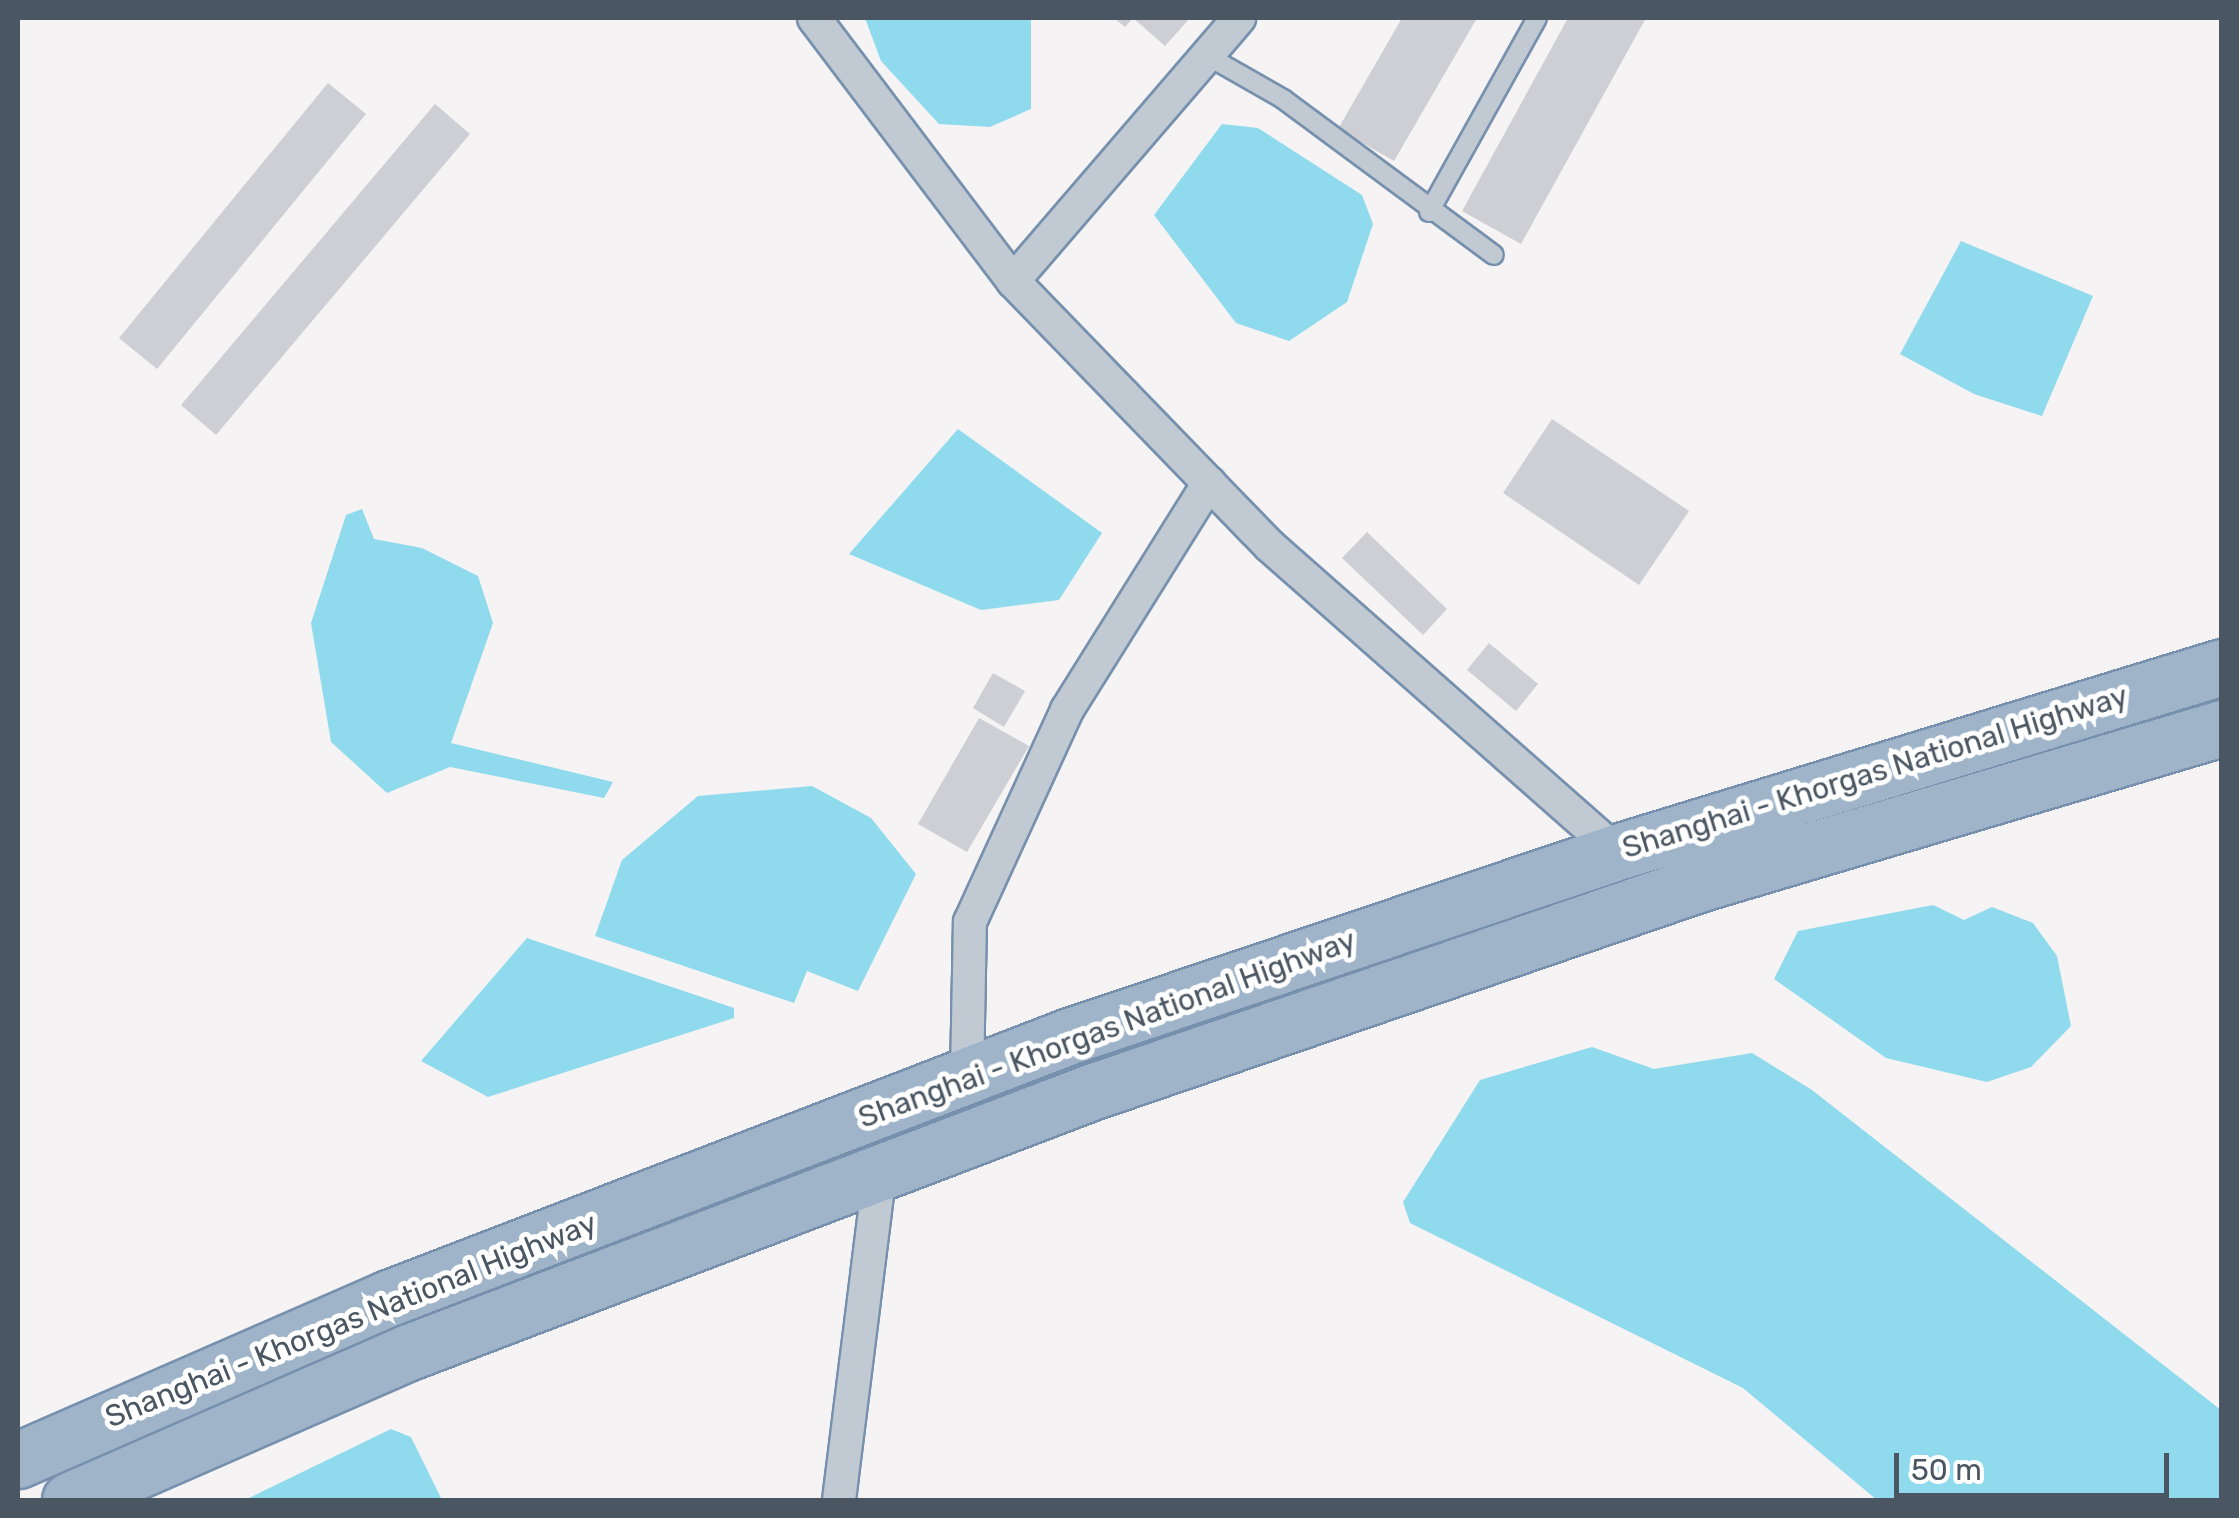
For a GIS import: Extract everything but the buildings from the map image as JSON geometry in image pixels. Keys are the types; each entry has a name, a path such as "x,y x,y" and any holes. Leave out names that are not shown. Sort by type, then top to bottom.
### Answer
{"highway":[{"name":"Shanghai - Khorgas National Highway","path":"18,1460 389,1298 967,1076 1616,852 2222,667"},
{"name":"Shanghai - Khorgas National Highway","path":"70,1500 409,1352 880,1169 1702,883 2222,728"}],"street":[{"path":"814,18 1013,281 1209,483 1616,852"},
{"path":"1013,281 1239,18"},
{"path":"967,1076 970,922 1066,710 1209,483"},
{"path":"839,1500 880,1169"}],"lane":[{"path":"1430,212 1537,18"},
{"path":"1206,56 1283,99 1430,212 1494,255"}],"water":[{"path":"865,18 1031,18 1031,109 990,127 939,124 881,61"},
{"path":"1222,124 1258,128 1362,195 1373,224 1347,302 1289,341 1236,323 1154,215"},
{"path":"1961,241 2093,296 2042,416 1974,394 1900,354"},
{"path":"958,429 1102,533 1059,600 981,610 849,554"},
{"path":"362,509 374,539 422,548 478,576 493,623 451,743 613,782 604,798 450,767 387,793 331,742 311,623 346,515"},
{"path":"812,786 871,818 916,874 858,991 807,971 794,1003 595,936 622,860 698,796"},
{"path":"1933,905 1964,920 1992,907 2033,923 2057,956 2071,1026 2031,1067 1987,1082 1886,1058 1774,979 1798,931"},
{"path":"527,938 734,1008 734,1018 488,1097 421,1061"},
{"path":"1592,1047 1654,1069 1752,1053 1812,1090 2221,1410 2221,1500 1877,1500 1743,1388 1410,1223 1403,1202 1480,1080"},
{"path":"391,1429 411,1437 442,1500 245,1500"}]}
